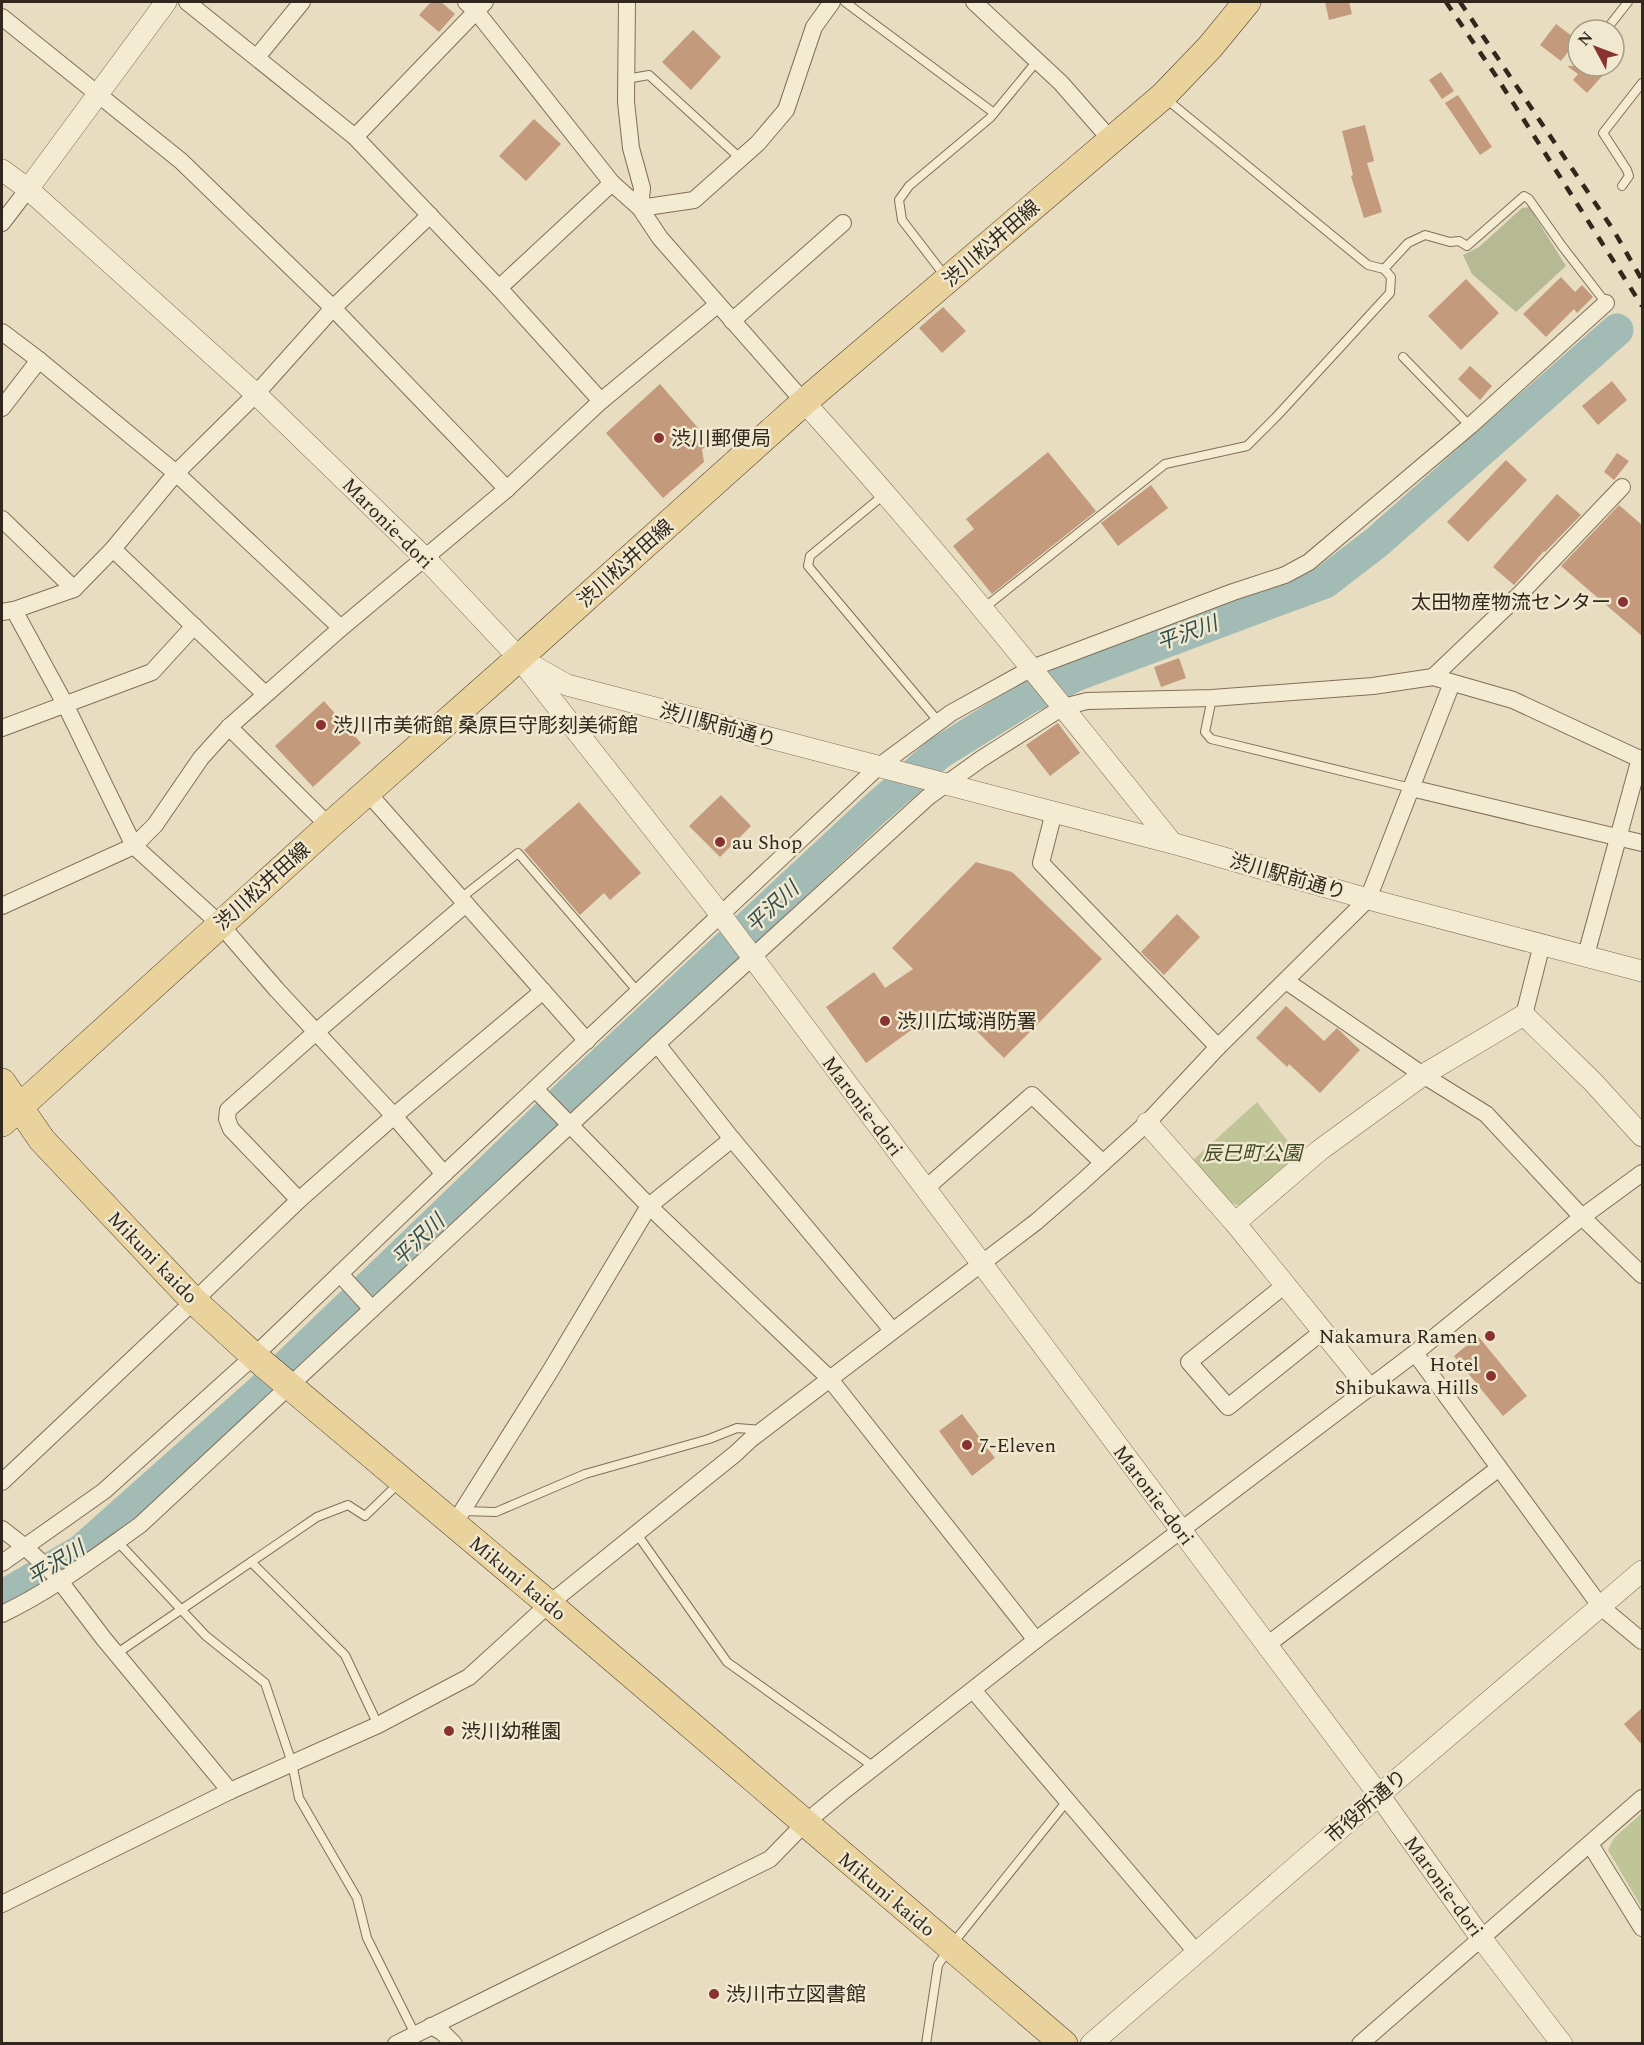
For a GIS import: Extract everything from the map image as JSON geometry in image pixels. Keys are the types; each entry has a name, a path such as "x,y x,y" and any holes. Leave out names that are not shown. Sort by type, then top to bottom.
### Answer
{"main road":[{"name":"渋川松井田線","path":"10,1116 220,924 804,402 1163,96 1210,47 1247,2"},
{"name":"Mikuni kaido","path":"2,1082 10,1116 42,1140 194,1301 259,1361 401,1480 457,1518 549,1604 1064,2043"}],"street":[{"path":"2,223 166,2"},
{"path":"187,2 355,136 601,400"},
{"path":"257,57 302,2"},
{"path":"627,2 626,102 631,148 642,188 640,208"},
{"path":"640,208 694,200 758,143 786,110 814,27 832,2"},
{"path":"975,2 1061,83 1110,139"},
{"path":"355,136 476,5 612,183 640,208 660,238 886,493 984,608 1173,843"},
{"path":"2,17 180,160 333,308 507,489"},
{"name":"Maronie-dori","path":"2,170 28,189 256,394 424,558 519,658 723,918 1379,1795 1481,1938 1562,2043"},
{"path":"499,288 612,183"},
{"path":"430,214 333,308 256,394 176,473 113,549 74,589 8,611 65,704 134,846 220,924 444,1174"},
{"path":"732,321 843,223"},
{"path":"2,1563 30,1551 259,1361 340,1275 444,1174 540,1094 587,1041 883,768 939,721 976,698 1034,670 1233,592 1285,575 1309,562 1470,426 1606,303"},
{"path":"2,906 134,846 155,825 201,758 229,726 341,628 507,489 601,400 717,304"},
{"path":"2,332 176,473 341,628"},
{"path":"2,408 39,360"},
{"path":"1432,677 1521,593 1622,487"},
{"path":"2,519 74,589"},
{"path":"113,549 265,694"},
{"path":"2,728 152,672 194,626"},
{"name":"渋川駅前通り","path":"519,658 567,685 1173,843 1368,899 1642,971"},
{"path":"2,1614 25,1603 140,1525 568,1122 657,1044 748,952 928,797 939,783 981,759 1061,704 1087,701 1212,698 1373,686 1432,677 1513,700 1641,759 1586,955"},
{"path":"2,1904 230,1791 378,1725 469,1677 549,1604 763,1430 1036,1222 1147,1123 1218,1047 1368,899 1452,683"},
{"path":"229,726 329,826"},
{"path":"1411,788 1642,843"},
{"path":"368,793 587,1041"},
{"path":"1054,812 1041,863 1218,1047"},
{"path":"299,1200 231,1129 227,1119 228,1110 464,901"},
{"path":"1235,1223 1320,1150 1423,1075 1524,1015 1542,944"},
{"path":"1286,981 1423,1075 1486,1114 1582,1217 1642,1275"},
{"path":"2,1482 299,1200 394,1116 543,991"},
{"path":"1524,1015 1593,1082 1642,1136"},
{"path":"657,1044 732,1139 892,1330"},
{"path":"540,1094 649,1206 829,1378 1036,1640"},
{"path":"925,1189 1032,1095 1103,1163"},
{"path":"1147,1123 1235,1223 1368,1387"},
{"path":"457,1518 549,1373 649,1206 732,1139"},
{"path":"396,2043 770,1859 805,1823 874,1767 1036,1640 1415,1353 1582,1217 1642,1173"},
{"path":"340,1275 371,1309"},
{"path":"1285,1285 1189,1362 1228,1407 1323,1331"},
{"path":"1415,1353 1601,1607 1642,1641"},
{"path":"1267,1646 1498,1468"},
{"path":"2,1529 30,1551 58,1579 116,1654 230,1791"},
{"name":"市役所通り","path":"1091,2043 1642,1570"},
{"path":"973,1690 1197,1953"},
{"path":"1369,2041 1481,1938 1642,1798"},
{"path":"1590,1844 1642,1928"},
{"path":"430,2026 442,2032 454,2043"}],"lane":[{"path":"845,2 994,113"},
{"path":"1615,18 1628,2"},
{"path":"948,280 902,220 899,200 909,186 994,113 1037,61"},
{"path":"626,79 649,75 741,159"},
{"path":"1622,186 1629,176 1627,170 1604,133 1642,83"},
{"path":"984,608 1165,464 1247,446 1390,293 1391,277 1384,269 1368,265 1163,96"},
{"path":"1384,269 1408,243 1425,235 1450,242 1459,242 1467,246 1524,196 1529,199 1606,303"},
{"path":"1403,357 1470,426"},
{"path":"886,493 810,556 808,566 939,721"},
{"path":"1212,698 1205,732 1211,739 1411,788"},
{"path":"464,901 518,853 639,993"},
{"path":"457,1518 496,1512 585,1474 709,1439 737,1428 763,1430"},
{"path":"116,1654 317,1517 348,1505 366,1516 401,1480"},
{"path":"637,1534 727,1662 874,1767"},
{"path":"117,1541 206,1636 265,1683 292,1763 299,1798 357,1898 367,1938 415,2034"},
{"path":"251,1562 345,1655 378,1725"},
{"path":"926,2043 939,1965 950,1947 1067,1801"}],"green space":[{"path":"1529,207 1566,266 1516,312 1472,274 1463,255 1479,247 1522,208"},
{"name":"辰巳町公園","path":"1257,1102 1301,1158 1241,1206 1227,1202 1192,1161"},
{"path":"1642,1813 1642,1908 1608,1850 1614,1838"}],"building":[{"path":"431,2 441,2 455,14 439,32 419,15"},
{"path":"1325,2 1349,2 1352,14 1329,20"},
{"path":"1556,24 1566,32 1566,54 1561,61 1540,45"},
{"path":"693,30 721,57 691,90 662,62"},
{"path":"1441,72 1454,91 1442,99 1429,80"},
{"path":"1575,78 1600,78 1587,93 1573,80"},
{"path":"1458,95 1492,147 1480,155 1445,103"},
{"path":"534,119 561,144 526,181 499,156"},
{"path":"1365,125 1374,161 1367,163 1382,212 1364,218 1351,176 1353,175 1342,131"},
{"path":"1561,277 1575,292 1582,285 1593,297 1577,313 1574,309 1546,337 1523,314"},
{"path":"1466,279 1499,313 1461,350 1428,316"},
{"path":"943,307 966,331 942,353 919,328"},
{"path":"1470,366 1492,386 1480,400 1458,379"},
{"path":"1612,381 1627,400 1598,425 1582,406"},
{"name":"渋川郵便局","path":"660,384 712,444 702,449 704,462 663,498 606,433"},
{"path":"1048,452 1096,511 992,594 953,546 974,529 966,519"},
{"path":"1617,453 1629,461 1614,480 1604,472"},
{"path":"1506,460 1527,480 1468,542 1447,522"},
{"path":"1151,485 1168,508 1118,546 1101,523"},
{"path":"1557,494 1581,515 1544,551 1514,585 1493,567"},
{"name":"太田物産物流センター","path":"1619,505 1642,525 1642,636 1561,566"},
{"path":"1179,658 1186,678 1161,687 1154,667"},
{"name":"渋川市美術館 桑原巨守彫刻美術館","path":"324,701 361,743 313,787 275,746"},
{"path":"1058,723 1080,753 1050,776 1026,745"},
{"name":"au Shop","path":"721,795 751,826 720,857 689,826"},
{"path":"579,802 641,873 610,900 604,893 580,915 524,850"},
{"path":"976,862 1012,872 1102,959 1004,1058 953,1008 918,1033 914,1028 866,1063 826,1007 874,972 885,988 913,969 892,948"},
{"path":"1177,914 1200,937 1164,975 1141,952"},
{"path":"1286,1006 1324,1041 1337,1028 1360,1050 1320,1093 1256,1038"},
{"name":"Hotel Shibukawa Hills","path":"1478,1336 1527,1396 1503,1416 1454,1356"},
{"name":"7-Eleven","path":"962,1414 995,1458 972,1476 939,1431"},
{"path":"1642,1708 1642,1745 1624,1724"}],"waterway":[{"name":"平沢川","path":"2,1597 81,1551 262,1390 576,1088 875,809 939,753 1029,697 1078,674 1325,582 1377,542 1617,330"}],"railway":[{"path":"1446,2 1496,76 1642,306"},
{"path":"1460,2 1614,231 1642,280"}],"place":[{"name":"渋川郵便局","path":"659,438"},
{"name":"太田物産物流センター","path":"1623,602"},
{"name":"渋川市美術館 桑原巨守彫刻美術館","path":"321,725"},
{"name":"au Shop","path":"720,842"},
{"name":"渋川広域消防署","path":"885,1021"},
{"name":"Nakamura Ramen","path":"1490,1336"},
{"name":"Hotel Shibukawa Hills","path":"1491,1376"},
{"name":"7-Eleven","path":"967,1445"},
{"name":"渋川幼稚園","path":"449,1731"},
{"name":"渋川市立図書館","path":"714,1994"}]}
